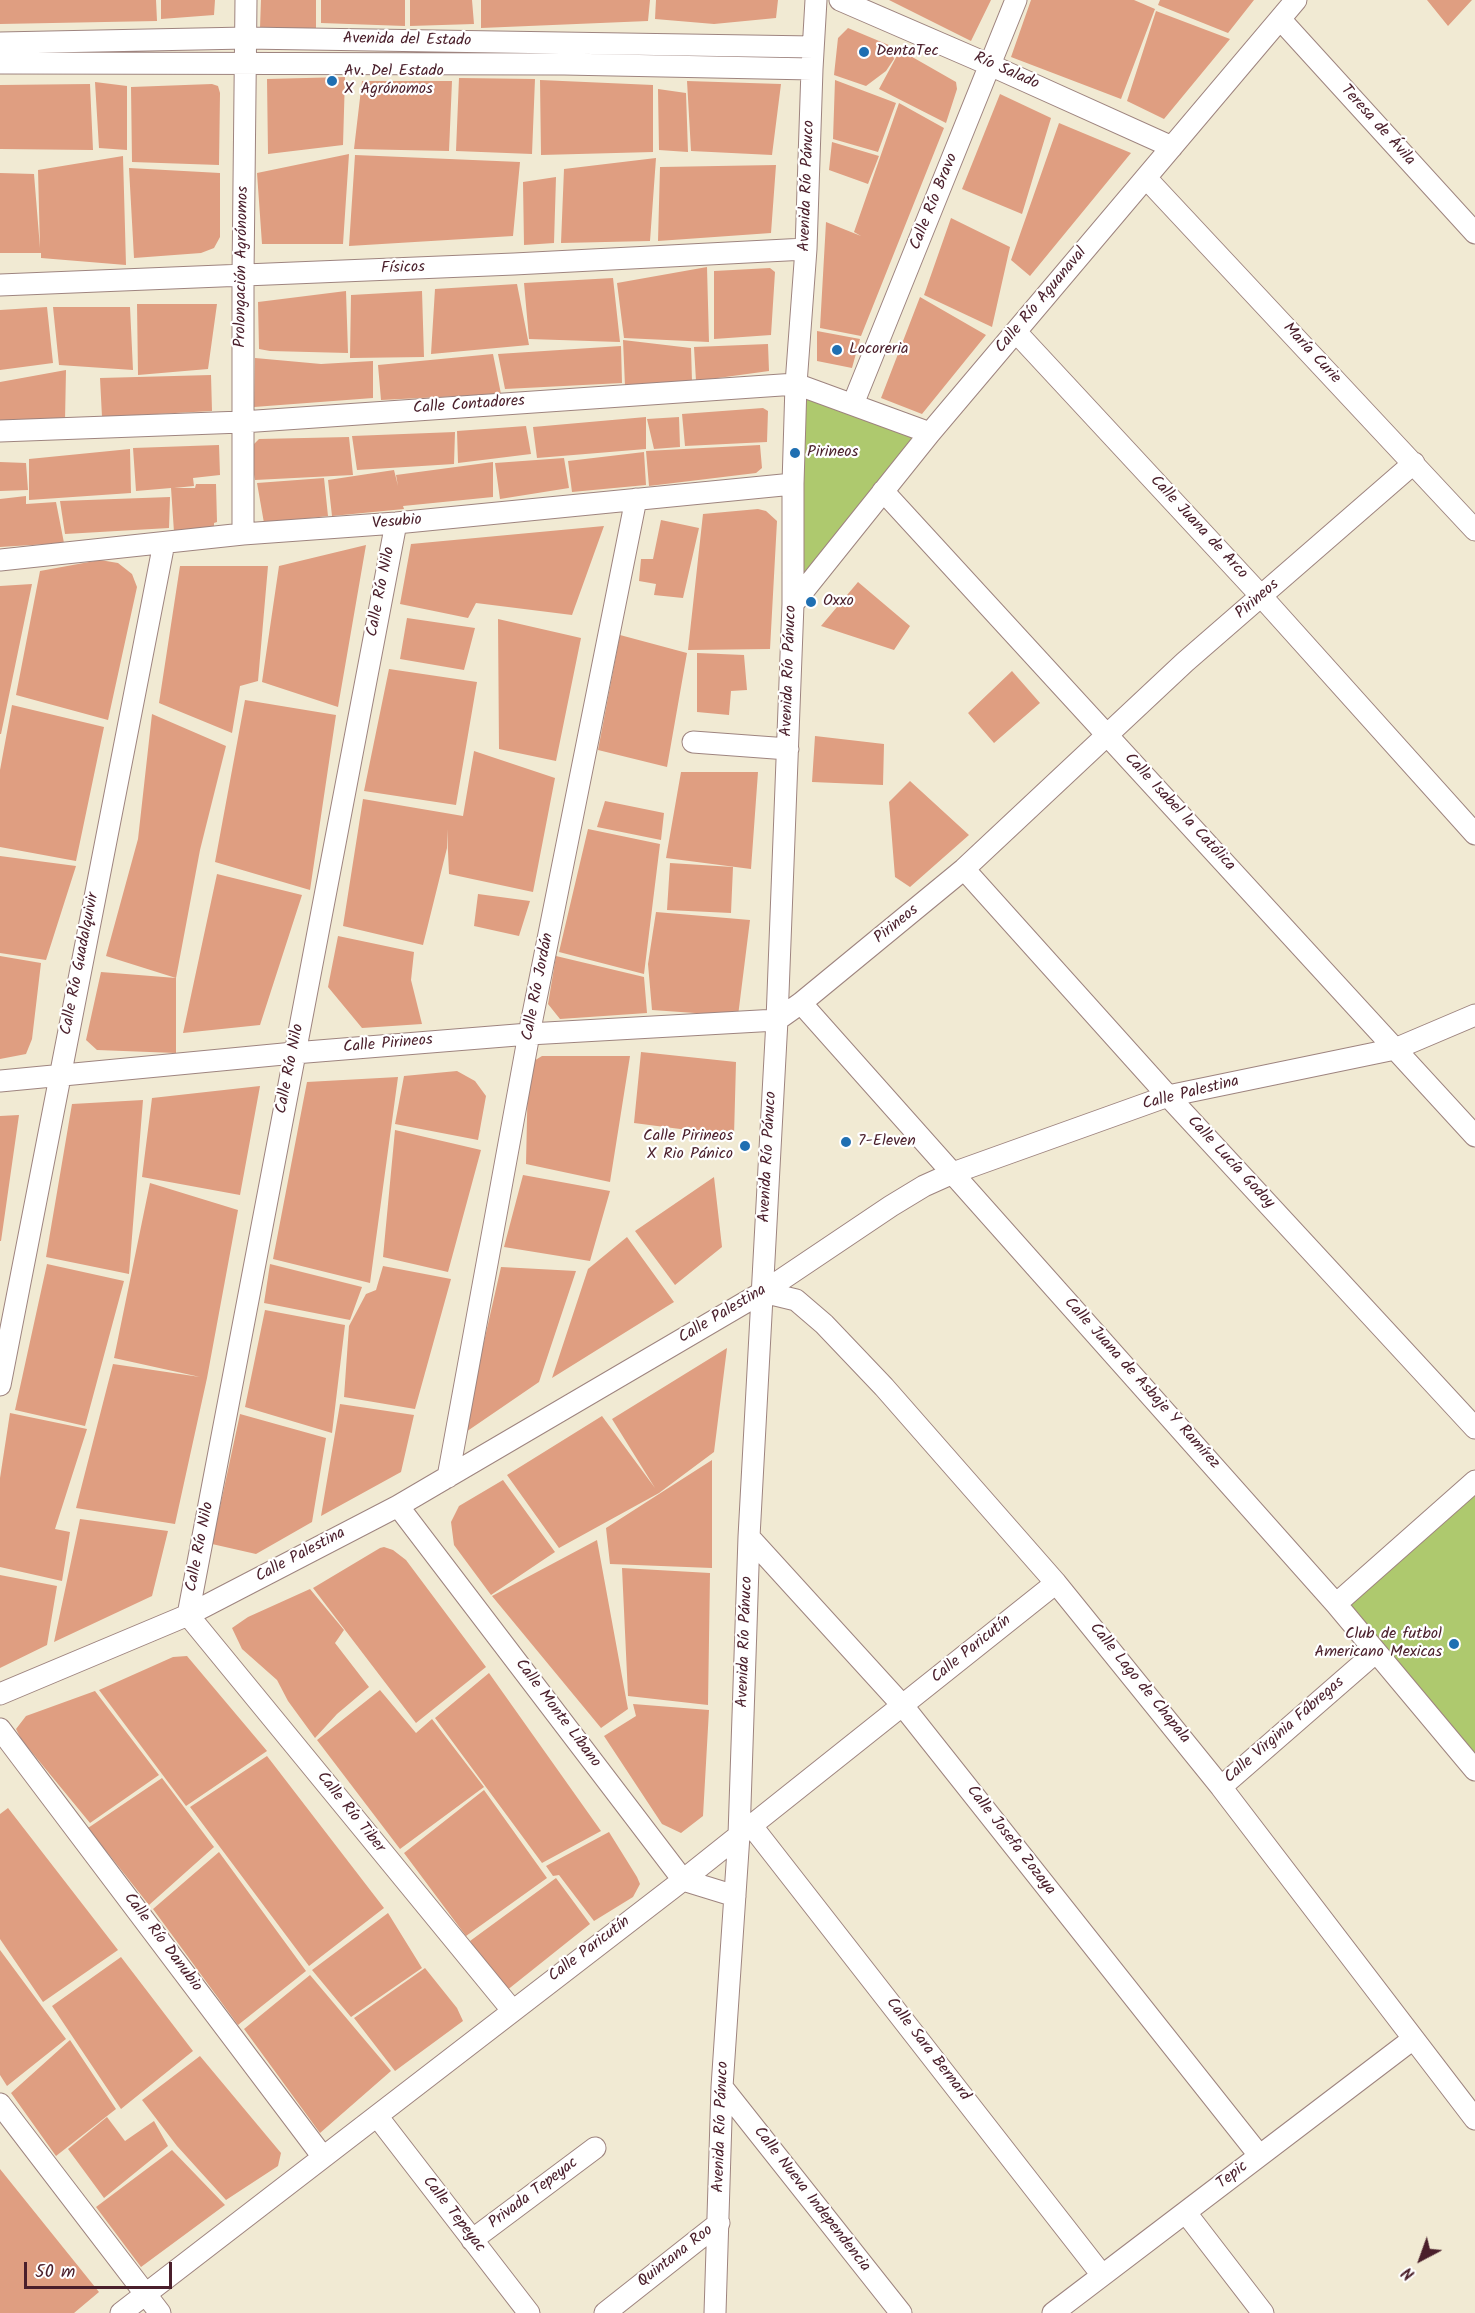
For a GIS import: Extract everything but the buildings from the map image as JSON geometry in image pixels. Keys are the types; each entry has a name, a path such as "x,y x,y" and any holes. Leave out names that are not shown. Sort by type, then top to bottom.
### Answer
{"street":[{"name":"Prolongación Agrónomos","path":"243,534 246,0"},
{"name":"Avenida Río Pánuco","path":"715,2313 722,2087 735,1896 745,1830 749,1537 777,1020 793,604 796,384 806,249 816,0"},
{"name":"Río Salado","path":"840,0 1172,147"},
{"name":"Calle Río Bravo","path":"853,404 1016,0"},
{"name":"Calle Río Aguanaval","path":"793,604 930,433 1296,0"},
{"name":"Teresa de Ávila","path":"1280,19 1475,233"},
{"name":"Avenida del Estado","path":"0,43 246,38 813,47"},
{"name":"Avenida del Estado","path":"0,63 564,64 812,69"},
{"name":"María Curie","path":"1146,178 1475,530"},
{"name":"Físicos","path":"0,285 806,249"},
{"name":"Calle Juana de Arco","path":"1016,332 1262,597 1475,834"},
{"name":"Calle Contadores","path":"0,431 242,422 796,384 930,433"},
{"name":"Pirineos","path":"777,1020 801,1003 964,869 1185,662 1414,463"},
{"name":"Vesubio","path":"0,560 243,534 396,523 793,484"},
{"name":"Calle Isabel la Católica","path":"883,491 1475,1136"},
{"name":"Calle Río Jordán","path":"448,1477 529,1034 636,499"},
{"name":"Calle Río Nilo","path":"188,1615 396,523"},
{"name":"Calle Río Guadalquivir","path":"0,1385 164,543"},
{"path":"693,742 788,749"},
{"name":"Calle Lucía Godoy","path":"964,869 1168,1096 1475,1428"},
{"name":"Calle Juana de Asbaje Y Ramírez","path":"801,1003 1336,1604 1475,1770"},
{"name":"Calle Palestina","path":"0,1694 188,1615 398,1506 763,1292 924,1186 953,1173 1168,1096 1395,1049 1475,1016"},
{"name":"Calle Pirineos","path":"0,1081 294,1053 529,1034 777,1020"},
{"name":"Calle Lago de Chapala","path":"763,1292 796,1300 824,1324 1056,1583 1221,1787 1475,2120"},
{"path":"1336,1604 1475,1481"},
{"name":"Calle Monte Líbano","path":"398,1506 682,1880"},
{"name":"Calle Josefa Zozaya","path":"749,1537 903,1706 1259,2155"},
{"name":"Calle Paricutín","path":"120,2313 682,1880 1056,1583"},
{"name":"Calle Río Tiber","path":"188,1615 512,2010"},
{"name":"Calle Virginia Fábregas","path":"1221,1787 1377,1652"},
{"name":"Calle Río Danubio","path":"0,1730 323,2157"},
{"name":"Calle Sara Bernard","path":"745,1830 1102,2275"},
{"path":"682,1880 735,1896"},
{"name":"Tepic","path":"1053,2313 1413,2039"},
{"name":"Calle Nueva Independencia","path":"722,2087 901,2313"},
{"path":"0,2104 160,2313"},
{"name":"Calle Tepeyac","path":"377,2116 529,2313"},
{"name":"Privada Tepeyac","path":"472,2240 595,2148"},
{"path":"1186,2213 1263,2313"},
{"name":"Quintana Roo","path":"604,2313 719,2223"}],"green space":[{"path":"796,384 930,433 793,604"},
{"path":"1475,1478 1475,1770 1336,1604"}],"place":[{"name":"DentaTec","path":"864,52"},
{"name":"Av. Del Estado X Agrónomos","path":"332,81"},
{"name":"Locoreria","path":"837,350"},
{"name":"Pirineos","path":"795,453"},
{"name":"Oxxo","path":"811,602"},
{"name":"7-Eleven","path":"846,1142"},
{"name":"Calle Pirineos X Rio Pánico","path":"745,1146"},
{"name":"Club de futbol Americano Mexicas","path":"1454,1644"}]}
